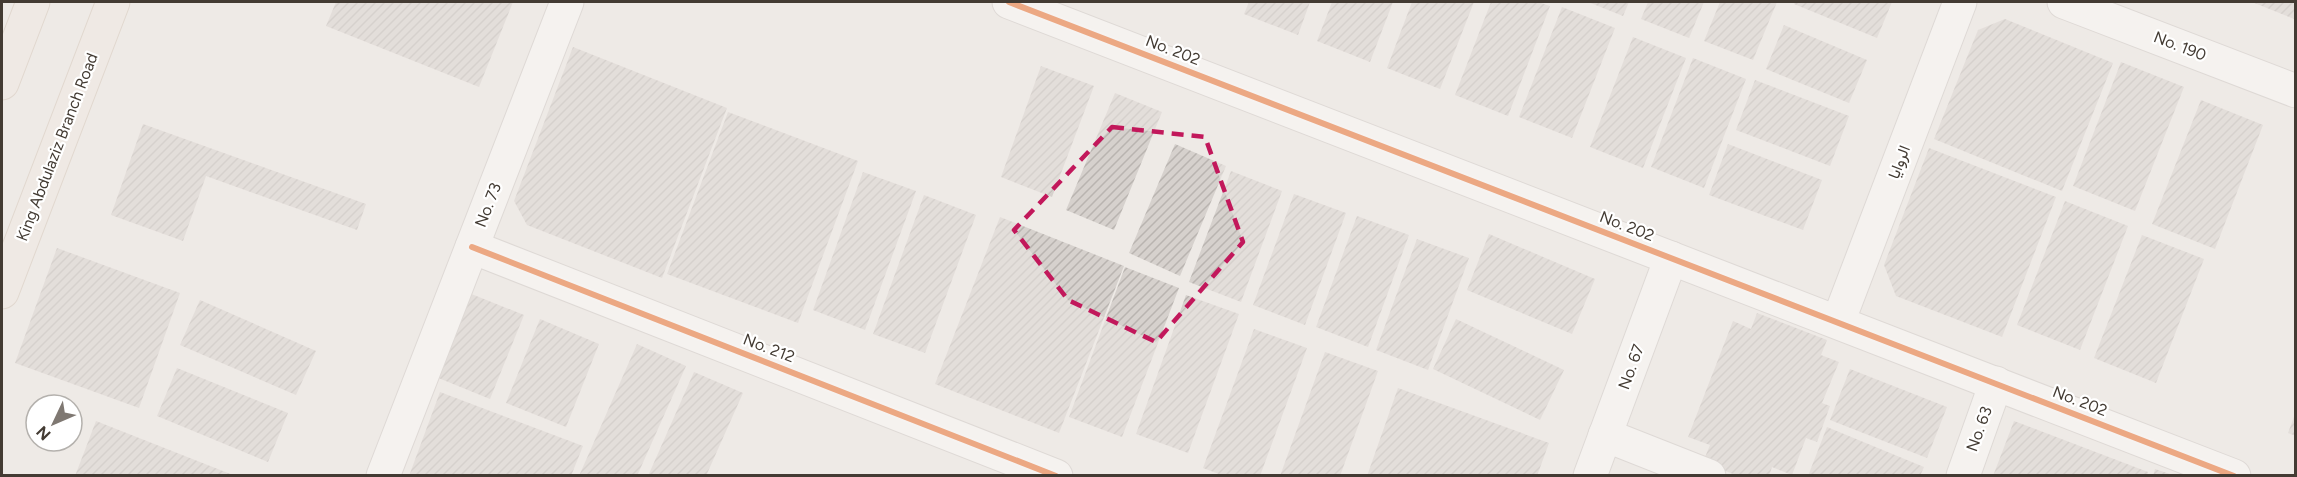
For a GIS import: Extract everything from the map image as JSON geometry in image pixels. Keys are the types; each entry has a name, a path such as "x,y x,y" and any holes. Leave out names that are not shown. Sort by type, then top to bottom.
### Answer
{"main road":[{"path":"2,83 33,2"},
{"name":"King Abdulaziz Branch Road","path":"2,292 113,2"}],"street":[{"name":"No. 73","path":"383,476 567,2"},
{"name":"No. 202","path":"1009,2 2234,476"},
{"name":"الروايا","path":"1838,322 1960,2"},
{"name":"No. 190","path":"2064,2 2295,91"},
{"name":"No. 212","path":"472,247 1056,476"},
{"name":"No. 67","path":"1590,476 1671,258"},
{"name":"No. 63","path":"1963,476 1996,383"},
{"path":"1605,435 1709,476"}],"highlighted area":[{"path":"1112,127 1205,137 1243,242 1156,342 1068,300 1014,230"}],"building":[{"path":"336,2 513,2 479,87 326,26"},
{"path":"1249,2 1310,2 1298,35 1244,14"},
{"path":"1332,2 1393,2 1370,62 1317,41"},
{"path":"1412,2 1474,2 1440,89 1387,68"},
{"path":"1491,2 1538,2 1550,6 1508,116 1455,95"},
{"path":"1588,2 1629,2 1623,16"},
{"path":"1648,2 1704,2 1689,38 1641,19"},
{"path":"1720,2 1777,2 1753,60 1704,41"},
{"path":"1795,2 1892,2 1877,38 1794,4"},
{"path":"2252,2 2296,2 2296,16 2294,19"},
{"path":"1562,7 1615,28 1572,138 1519,117"},
{"path":"2005,19 2113,63 2062,191 1934,139 1978,30"},
{"path":"1784,25 1867,60 1849,103 1766,69"},
{"path":"1633,37 1686,58 1643,168 1590,147"},
{"path":"573,47 727,108 662,278 527,225 514,201"},
{"path":"1693,58 1746,79 1704,188 1651,167"},
{"path":"2121,62 2184,87 2135,211 2073,186"},
{"path":"1041,66 1094,86 1052,197 1001,177"},
{"path":"1755,80 1849,116 1830,166 1736,130"},
{"path":"1115,93 1162,112 1114,230 1066,210"},
{"path":"2201,100 2263,125 2215,249 2152,224"},
{"path":"728,112 858,161 798,323 667,274"},
{"path":"143,124 366,204 357,230 206,176 183,241 111,215"},
{"path":"1175,144 1226,166 1180,276 1129,253"},
{"path":"1728,144 1822,180 1803,230 1709,195"},
{"path":"1929,148 2056,197 2002,337 1896,296 1884,265"},
{"path":"1231,171 1282,191 1241,302 1189,282"},
{"path":"863,172 916,191 865,330 813,310"},
{"path":"1294,194 1346,213 1305,325 1253,305"},
{"path":"924,195 976,215 925,353 873,334"},
{"path":"2065,201 2128,226 2080,350 2017,325"},
{"path":"1357,216 1409,235 1368,347 1316,327"},
{"path":"1000,217 1124,266 1059,433 935,384"},
{"path":"1489,234 1595,279 1572,334 1467,290"},
{"path":"2142,235 2204,259 2156,383 2094,358"},
{"path":"1417,239 1469,258 1428,370 1376,350"},
{"path":"57,248 180,293 139,408 15,363"},
{"path":"1125,267 1179,288 1122,437 1069,417"},
{"path":"464,291 524,315 490,399 431,375"},
{"path":"1186,295 1239,314 1188,453 1136,434"},
{"path":"200,300 316,351 296,395 180,345"},
{"path":"1757,313 1827,340 1821,355 1839,362 1822,403 1830,406 1817,442 1806,438 1792,475 1772,467 1769,476 1738,476 1703,462 1710,445 1688,437 1733,321 1751,329"},
{"path":"540,319 599,344 566,427 506,403"},
{"path":"1456,319 1564,370 1540,420 1433,369"},
{"path":"1254,329 1307,348 1260,476 1224,476 1203,468"},
{"path":"637,344 686,366 637,476 579,476"},
{"path":"1325,352 1378,371 1340,476 1280,476"},
{"path":"177,368 288,413 268,462 157,416"},
{"path":"1850,369 1947,407 1927,458 1830,420"},
{"path":"694,372 743,393 706,476 648,476"},
{"path":"1398,388 1549,443 1537,476 1367,476"},
{"path":"440,392 583,446 571,476 409,476"},
{"path":"2296,414 2296,436 2288,433"},
{"path":"96,421 233,476 75,476"},
{"path":"2014,421 2148,472 2147,476 1993,476"},
{"path":"1827,427 1924,467 1920,476 1808,476"},
{"path":"2155,469 2173,475 2173,476 2153,476"}],"cycle path":[{"path":"1009,2 2234,476"},
{"path":"472,247 1056,476"}]}
